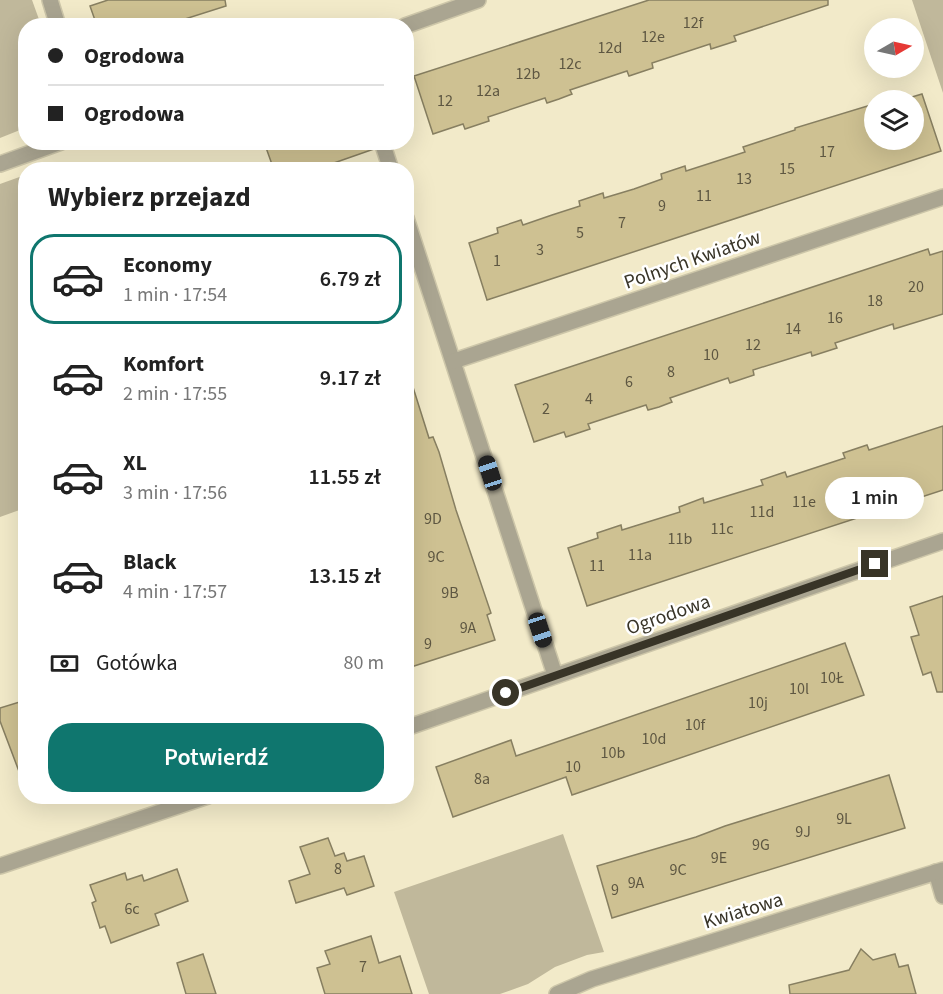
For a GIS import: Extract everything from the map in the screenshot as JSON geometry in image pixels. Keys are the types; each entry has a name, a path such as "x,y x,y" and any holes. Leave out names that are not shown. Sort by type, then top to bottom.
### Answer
{"street":[{"path":"50,0 56,18"},
{"path":"414,23 478,0"},
{"path":"0,164 39,150"},
{"name":"Polnych Kwiatów","path":"454,361 943,197"},
{"path":"414,242 555,675"},
{"name":"Ogrodowa","path":"414,725 943,541"},
{"path":"0,866 184,804"},
{"path":"939,871 943,896"},
{"name":"Kwiatowa","path":"557,994 592,980 939,871"}],"shaded area":[{"path":"0,0 32,0 38,18 18,18 18,131 0,138"},
{"path":"912,0 943,0 943,93 924,36 924,18 918,18"},
{"path":"18,178 18,511 0,517 0,184"},
{"path":"563,834 604,952 587,955 555,967 528,984 500,994 429,994 394,892"}],"building":[{"path":"108,0 225,0 226,6 188,18 94,18 90,6"},
{"path":"649,0 828,0 828,5 734,36 736,41 711,49 710,44 652,63 653,68 629,76 627,71 570,90 572,94 547,103 545,98 488,117 489,121 465,129 463,124 433,134 414,76"},
{"path":"924,100 941,151 487,300 469,243 498,233 497,228 521,220 523,225 580,206 579,201 603,193 604,198 662,179 661,174 685,166 686,171 745,152 743,147 795,130 795,128 864,107 864,150 924,150"},
{"path":"267,150 371,150 337,162 271,162"},
{"path":"928,249 930,255 943,251 943,314 894,329 893,324 835,343 837,348 812,356 811,352 753,370 754,375 730,383 728,378 670,398 672,402 659,407 648,410 646,405 588,424 590,429 566,437 564,432 534,442 515,385"},
{"path":"414,390 429,438 433,437 439,452 491,613 487,615 495,640 414,666"},
{"path":"943,426 943,490 587,606 568,548 598,538 597,533 621,525 622,530 680,512 679,507 703,498 704,503 763,485 761,480 785,472 787,477 845,458 843,453 867,445 869,450"},
{"path":"943,596 943,692 937,692 931,672 923,675 911,637 919,635 910,607"},
{"path":"845,643 864,695 572,795 566,777 453,817 436,767 511,740 516,756"},
{"path":"18,702 18,769 0,721 0,708"},
{"path":"889,775 905,828 612,918 597,866"},
{"path":"328,838 335,856 344,853 347,861 364,856 374,886 347,895 344,888 296,903 289,881 310,874 300,847"},
{"path":"177,869 188,901 155,914 159,925 111,943 105,926 100,928 92,903 96,901 90,885 125,873 127,880 142,875 144,881"},
{"path":"371,936 379,963 400,956 412,994 325,994 317,968 330,964 325,951"},
{"path":"861,949 873,960 895,954 899,967 908,965 916,994 790,994 789,985 849,970"},
{"path":"203,954 216,994 186,994 177,963"}],"route":[{"path":"506,693 875,564"}]}
